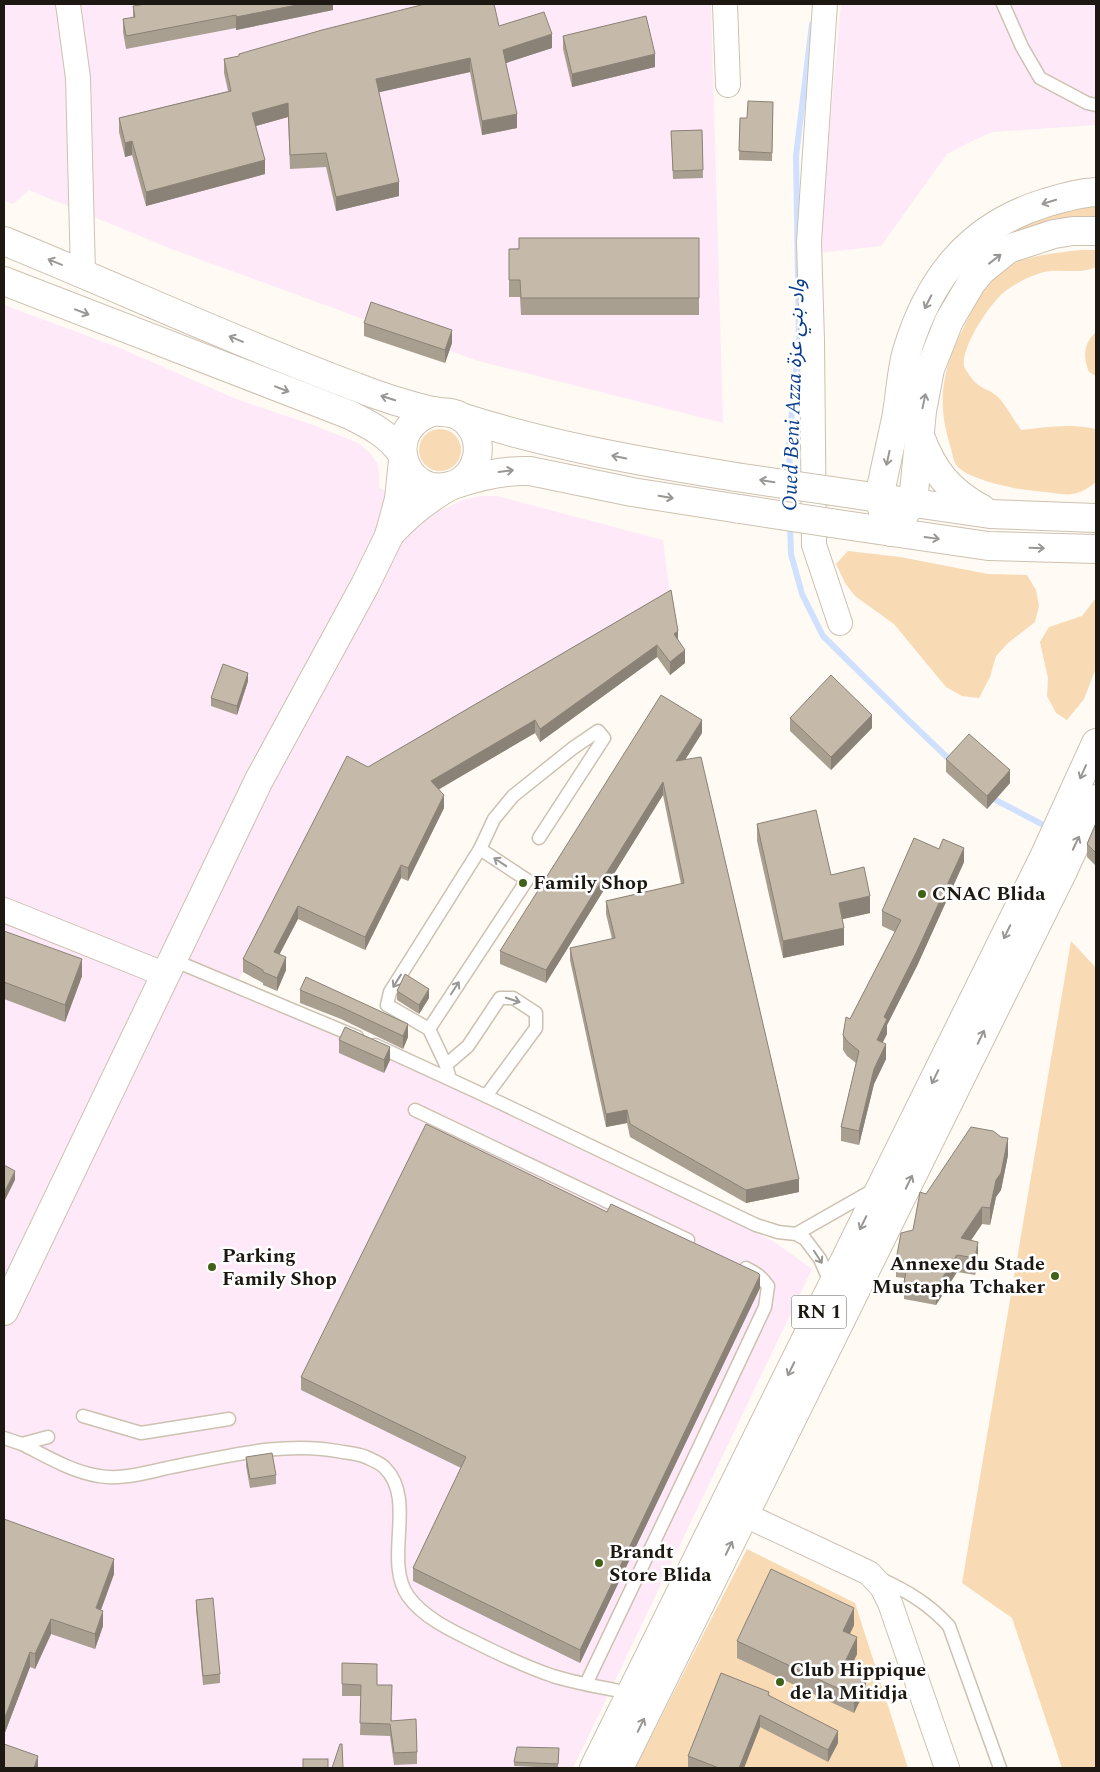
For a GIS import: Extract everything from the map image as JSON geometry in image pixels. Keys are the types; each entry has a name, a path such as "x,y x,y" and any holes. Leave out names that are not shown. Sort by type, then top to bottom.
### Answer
{"main road":[{"path":"891,532 879,498 895,425 906,353 920,318 947,269 962,251 979,236 1011,215 1067,196 1096,192"},
{"path":"891,532 913,502 922,411 930,369 949,321 972,282 982,270 1008,249 1054,234 1096,230"},
{"path":"4,241 83,273 175,315 358,388 435,411 444,411 567,446 636,460 990,514 1096,518"},
{"path":"4,281 350,415 368,424 395,443 414,477 431,486 455,484 473,469 477,460 479,450 474,432 461,417"},
{"path":"4,1311 259,780 365,586 388,536 399,499 403,439 410,426 421,416 435,411"},
{"path":"920,436 934,468 945,482 957,494 990,514"},
{"path":"388,536 410,513 436,494 455,484 492,473 516,470 530,471 632,492 988,546 1096,549"},
{"name":"RN 1","path":"594,1768 882,1185 1085,805 1096,743"},
{"name":"RN 1","path":"619,1768 745,1515 1053,864"}],"street":[{"path":"68,4 78,78 83,273"},
{"path":"725,4 728,85"},
{"path":"825,4 809,242 814,545 840,623"},
{"path":"4,910 169,968"},
{"path":"745,1515 869,1573 882,1586 890,1603 946,1768"}],"lane":[{"path":"1003,4 1022,48 1040,78 1087,103 1096,105"},
{"path":"450,1079 429,1029 387,1005 390,992 480,849 494,819 513,796 573,748 598,731 604,738 539,838"},
{"path":"429,1029 527,880 480,849"},
{"path":"169,968 338,1027 756,1225 778,1232 796,1234 805,1239 820,1259 832,1286"},
{"path":"446,1066 468,1046 500,998 513,998 536,1012 536,1028 486,1096"},
{"path":"415,1110 702,1247"},
{"path":"796,1234 882,1185"},
{"path":"586,1684 764,1307 768,1286 764,1279 738,1264"},
{"path":"83,1416 140,1433 229,1419"},
{"path":"22,1444 48,1437"},
{"path":"4,1438 100,1477 116,1477 152,1472 231,1455 275,1448 314,1448 364,1456 385,1468 396,1485 400,1510 398,1559 400,1571 403,1586 408,1596 419,1608 448,1629 514,1661 553,1676 631,1694"},
{"path":"869,1573 922,1600 937,1612 948,1626 1000,1768"}],"shaded area":[{"path":"4,4 711,4 723,423 475,360 169,248 29,190 13,204 4,201"},
{"path":"841,4 1096,4 1096,125 992,132 972,141 947,154 881,246 818,253"},
{"path":"1096,206 1096,223 957,281 941,306 935,320 901,488 917,367 935,308 977,251 1027,221 1077,207"},
{"path":"1096,250 1096,267 1084,271 1044,272 1012,286 1003,293 984,316 971,338 964,358 964,366 977,384 1000,399 1021,430 1068,426 1096,429 1096,482 1081,492 1061,494 1006,486 972,476 957,466 954,461 945,426 943,408 943,391 950,359 963,328 989,281 1006,267 1026,259 1048,254"},
{"path":"4,305 120,348 236,399 313,425 358,443 369,452 377,463 379,488 435,513 463,500 482,496 497,496 663,540 671,602 368,780 347,769 236,985 773,1241 812,1269 573,1768 4,1768"},
{"path":"1096,332 1096,376 1089,372 1085,351 1086,346"},
{"path":"444,429 452,432 458,438 461,450 458,462 452,468 436,471 428,468 422,462 419,446 422,438 428,432"},
{"path":"848,551 900,557 988,574 1027,575 1036,590 1039,606 1035,622 1008,643 996,656 990,677 979,698 962,696 946,687 894,624 855,596 845,583 836,564"},
{"path":"1096,598 1096,668 1084,699 1067,720 1056,713 1047,696 1048,678 1040,642 1049,627 1082,616"},
{"name":"Annexe du Stade Mustapha Tchaker","path":"1071,941 1096,968 1096,1768 1062,1768 1012,1618 962,1583"},
{"name":"Club Hippique de la Mitidja","path":"747,1549 855,1603 908,1768 635,1768"}],"building":[{"path":"146,4 302,4 126,36 123,19 135,17 133,6"},
{"path":"425,4 494,4 499,26 544,12 552,34 503,50 517,114 482,121 470,58 376,79 399,182 336,197 326,153 290,155 288,103 252,113 265,160 146,192 132,141 125,143 119,118 231,91 224,59 322,30"},
{"path":"646,16 655,54 572,74 563,36"},
{"path":"748,101 773,102 772,153 739,151 740,118 747,118"},
{"path":"702,130 703,170 673,171 671,131"},
{"path":"519,238 699,238 699,298 521,298 520,280 509,280 509,249 519,249"},
{"path":"371,302 452,330 445,350 364,323"},
{"path":"671,590 678,631 674,634 685,650 670,662 657,645 540,729 535,720 431,781 444,795 408,868 401,865 365,937 298,906 274,952 286,957 277,978 263,972 263,970 243,959 347,756 368,767"},
{"path":"223,664 248,673 237,706 211,698"},
{"path":"831,675 872,715 831,757 790,718"},
{"path":"661,695 702,720 676,761 701,757 799,1179 746,1190 630,1124 627,1110 606,1114 570,948 615,938 606,901 684,883 663,782 546,970 500,951"},
{"path":"969,734 1010,770 987,796 946,759"},
{"path":"816,810 831,875 864,867 870,896 839,903 844,928 783,941 757,824"},
{"path":"1096,823 1096,853 1087,844"},
{"path":"914,838 939,849 943,839 964,848 917,951 884,1017 887,1019 877,1040 886,1044 874,1069 859,1131 841,1127 859,1051 843,1035 846,1017 850,1019 901,920 882,911"},
{"path":"4,931 82,959 65,1005 4,982"},
{"path":"405,974 429,989 419,1005 397,991"},
{"path":"306,977 408,1024 403,1036 300,990"},
{"path":"345,1027 390,1047 384,1060 339,1040"},
{"path":"426,1124 607,1212 611,1204 760,1275 580,1650 413,1568 466,1457 301,1377"},
{"path":"971,1127 993,1131 1001,1137 1008,1138 1001,1173 996,1180 990,1208 982,1207 961,1238 978,1242 975,1258 957,1255 936,1288 904,1282 908,1262 896,1260 901,1233 913,1230 920,1192 926,1194"},
{"path":"4,1165 15,1171 4,1193"},
{"path":"272,1453 276,1475 250,1479 246,1457"},
{"path":"4,1519 114,1559 96,1608 103,1611 95,1634 51,1619 35,1654 30,1652 4,1720"},
{"path":"771,1569 854,1608 843,1631 857,1637 845,1662 866,1671 854,1696 737,1641"},
{"path":"213,1598 220,1674 203,1676 196,1600"},
{"path":"342,1663 377,1664 377,1685 392,1685 391,1721 416,1719 417,1752 394,1753 390,1724 360,1723 361,1685 342,1684"},
{"path":"721,1673 769,1692 768,1695 838,1731 828,1750 760,1715 739,1768 719,1768 688,1756"},
{"path":"4,1744 38,1756 34,1768 4,1768"},
{"path":"340,1744 342,1744 343,1768 332,1768"},
{"path":"517,1747 559,1748 558,1764 514,1762"},
{"path":"303,1759 328,1759 328,1768 303,1768"}],"waterway":[{"name":"Oued Beni Azza واد بني عزة","path":"790,478 789,442 799,339 796,156 812,24"},
{"name":"Oued Beni Azza واد بني عزة","path":"790,523 791,554 802,594 823,636 952,762"},
{"name":"Oued Beni Azza واد بني عزة","path":"988,796 1051,829"}],"place":[{"name":"Family Shop","path":"523,883"},
{"name":"CNAC Blida","path":"922,894"},
{"name":"Parking Family Shop","path":"212,1267"},
{"name":"Annexe du Stade Mustapha Tchaker","path":"1055,1276"},
{"name":"Brandt Store Blida","path":"599,1563"},
{"name":"Club Hippique de la Mitidja","path":"780,1682"}]}
